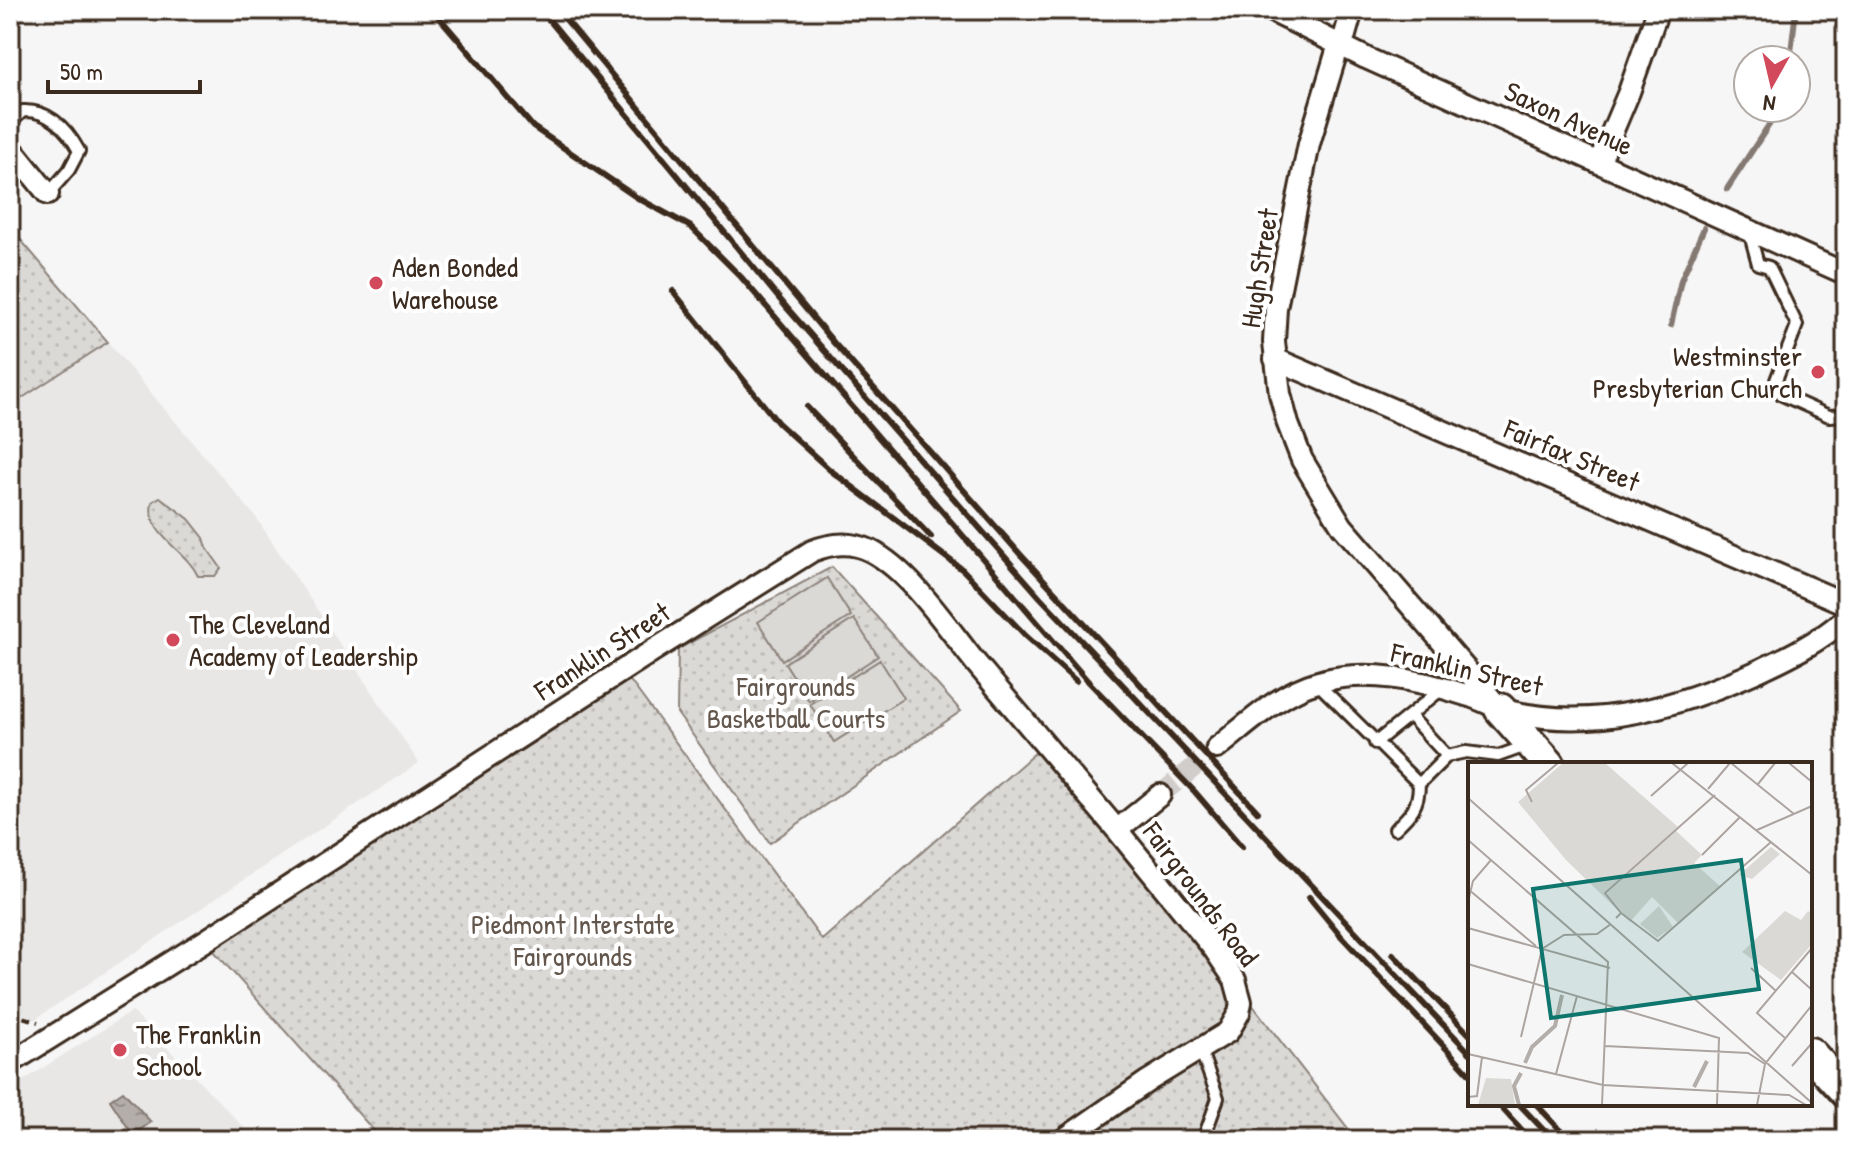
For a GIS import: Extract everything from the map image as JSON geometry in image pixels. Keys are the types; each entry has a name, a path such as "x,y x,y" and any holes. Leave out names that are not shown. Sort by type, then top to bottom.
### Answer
{"street":[{"name":"Saxon Avenue","path":"1270,10 1340,45 1846,274"},
{"name":"Hugh Street","path":"1352,10 1309,144 1276,308 1275,359 1280,394 1288,424 1321,494 1342,526 1500,709"},
{"path":"1599,163 1629,92 1658,10"},
{"path":"10,147 48,194"},
{"name":"Fairfax Street","path":"1275,359 1846,604"},
{"name":"Franklin Street","path":"10,1063 219,933 654,650 812,551 827,545 843,544 873,552 915,588 1117,830"},
{"name":"Franklin Street","path":"1217,748 1286,695 1316,682 1353,676 1405,680 1468,695 1500,709 1556,718 1599,718 1642,713 1677,704 1775,663 1846,618"},
{"path":"1500,709 1540,754"},
{"path":"1117,830 1160,795"},
{"name":"Fairgrounds Road","path":"1063,1140 1228,1032 1235,1023 1241,1002 1239,991 1214,949 1117,830"},
{"path":"1812,1055 1846,1092"}],"lane":[{"path":"10,123 23,111 37,111 57,122 75,143 79,151 69,170 48,194"},
{"path":"1749,230 1758,264 1769,267 1797,325 1776,380 1782,395 1829,416 1845,412"},
{"path":"1316,682 1419,784"},
{"path":"1375,743 1442,689"},
{"path":"1410,716 1447,756"},
{"path":"1395,829 1419,800 1419,784 1447,756 1466,752 1498,756 1540,754"},
{"path":"1200,1049 1218,1098 1203,1140"}],"path":[{"path":"10,396 22,388"},
{"path":"10,1013 44,1025"}],"shaded area":[{"name":"The Cleveland Academy of Leadership","path":"108,342 255,516 419,763 31,1022 10,1001 10,406"},
{"name":"The Franklin School","path":"132,1011 256,1140 10,1140 10,1089"}],"green space":[{"path":"20,239 108,342 10,406 10,248"},
{"path":"160,497 189,519 204,538 221,568 215,576 198,576 160,533 151,514 152,502"},
{"name":"Fairgrounds Basketball Courts","path":"832,567 961,711 770,843 677,713 678,649"},
{"path":"827,578 851,616 782,660 758,622"},
{"path":"854,619 878,656 809,701 785,663"},
{"path":"880,660 904,698 834,742 810,704"},
{"name":"Piedmont Interstate Fairgrounds","path":"623,671 822,940 1044,745 1117,830 1357,1140 382,1140 205,941"}],"water":[{"path":"123,1091 151,1122 133,1135 110,1100"}],"waterway":[{"path":"1792,44 1796,10"},
{"path":"1727,189 1770,124"},
{"path":"1671,325 1681,280 1704,228"}],"tunnel":[{"path":"1160,795 1217,748"}],"railway":[{"path":"433,10 533,127 636,197 691,227 741,277 1086,679 1195,792 1242,847"},
{"path":"541,10 787,308 1040,597 1468,1051"},
{"path":"558,10 834,343 1020,554 1258,812"},
{"path":"673,291 778,423 830,470 963,570 1026,636 1076,681"},
{"path":"807,407 931,537"},
{"path":"1309,897 1341,936 1468,1072"},
{"path":"1393,954 1468,1033"},
{"path":"1500,1106 1531,1140"},
{"path":"1521,1106 1553,1140"},
{"path":"1538,1106 1570,1140"}],"place":[{"name":"Aden Bonded Warehouse","path":"376,283"},
{"name":"Westminster Presbyterian Church","path":"1818,372"},
{"name":"The Cleveland Academy of Leadership","path":"173,640"},
{"name":"The Franklin School","path":"120,1050"}]}
